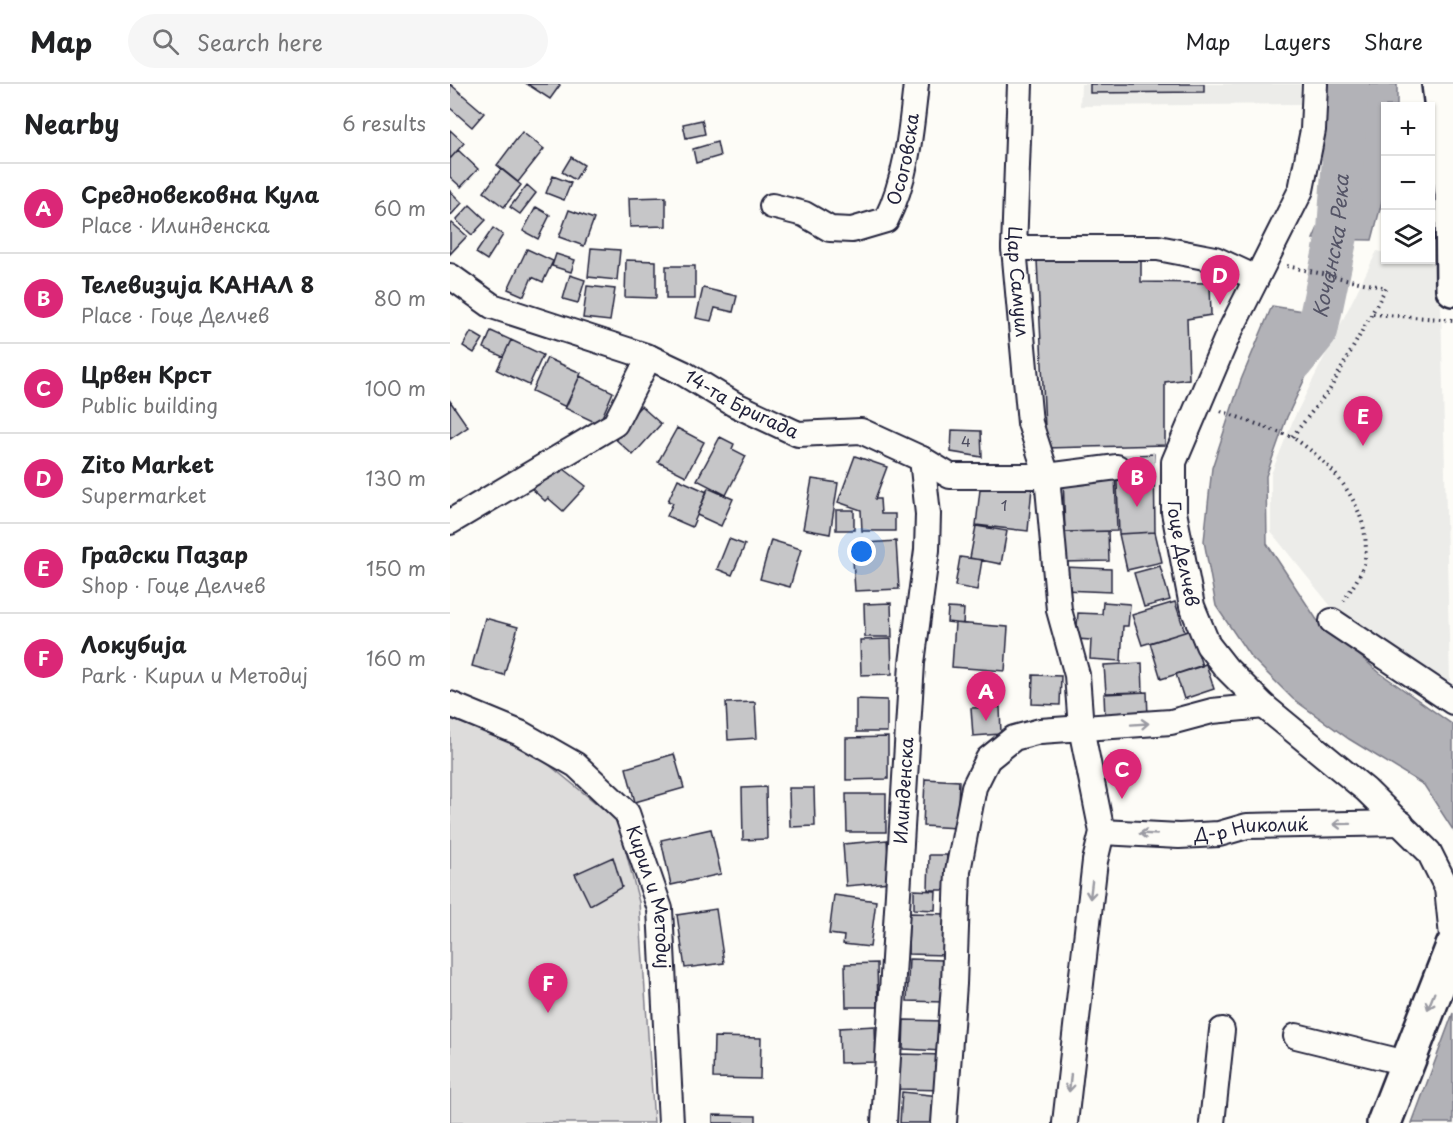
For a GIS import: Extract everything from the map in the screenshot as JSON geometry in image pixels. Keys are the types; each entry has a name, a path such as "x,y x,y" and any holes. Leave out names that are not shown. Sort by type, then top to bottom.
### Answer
{"street":[{"name":"Осоговска","path":"772,206 804,214 830,229 852,230 886,220 897,199 907,156 916,84"},
{"name":"Цар Самуил","path":"1020,84 1014,248 1030,423 1047,476"},
{"name":"Гоце Делчев","path":"1315,84 1313,130 1300,190 1228,335 1200,403 1164,463 1192,606 1208,645 1226,668 1264,706 1366,790 1429,852 1447,888 1453,946"},
{"path":"1444,87 1452,194 1453,289"},
{"path":"1014,248 1158,248 1261,269"},
{"name":"14-та Бригада","path":"450,276 492,306 649,357 682,373 734,404 798,434 861,431 922,459 950,476 1047,476 1117,467"},
{"path":"450,522 615,424 649,357"},
{"name":"Илинденска","path":"884,1123 912,663 927,550 928,514 922,459"},
{"path":"1047,476 1059,610 1077,675 1081,728 1102,832 1095,861 1065,1123"},
{"path":"1332,621 1453,702"},
{"name":"Кирил и Методиј","path":"450,704 520,733 576,765 627,813 660,909 671,1123"},
{"path":"944,1123 954,984 958,872 974,786 988,759 1014,738 1041,731 1171,722 1212,711 1264,706"},
{"name":"Д-р Николиќ","path":"1102,832 1179,836 1219,834 1247,826 1401,823"},
{"path":"1384,1123 1453,946"},
{"path":"1212,1123 1222,1030"},
{"path":"1296,1036 1406,1063"}],"path":[{"path":"1261,269 1386,288 1330,389 1292,437"},
{"path":"1373,314 1453,320"},
{"path":"1200,403 1292,437 1318,454 1353,500 1366,531 1364,566 1332,621"}],"shaded area":[{"path":"1081,84 1300,84 1300,104 1080,106"},
{"path":"1335,84 1397,84 1397,102 1381,102 1381,205 1372,240 1313,239 1330,200"},
{"path":"1377,251 1381,252 1381,264 1435,264 1435,262 1440,262 1450,681 1431,683 1342,620 1271,532 1271,474 1294,418"},
{"path":"1272,306 1334,316 1287,417 1266,476 1267,544 1317,620 1380,673 1453,725 1453,830 1424,785 1349,739 1293,699 1250,656 1216,606 1204,541 1212,468 1241,380"},
{"path":"450,719 526,746 618,821 639,902 654,1123 450,1123"},
{"path":"1453,1013 1453,1123 1412,1123"}],"building":[{"path":"450,84 484,113 472,127 450,108"},
{"path":"527,84 559,84 560,85 550,99"},
{"path":"1090,84 1204,84 1204,92 1090,93"},
{"path":"702,120 705,134 686,138 683,124"},
{"path":"450,130 464,143 450,159"},
{"path":"522,132 544,149 518,182 497,165"},
{"path":"717,142 720,156 696,163 693,149"},
{"path":"458,150 478,169 461,187 450,177 450,159"},
{"path":"571,157 584,165 575,180 562,172"},
{"path":"501,169 521,185 504,207 484,192"},
{"path":"553,176 571,183 564,200 546,193"},
{"path":"527,185 536,193 520,214 510,207"},
{"path":"450,191 462,203 450,216"},
{"path":"666,197 666,226 630,227 629,198"},
{"path":"470,205 486,220 472,235 456,220"},
{"path":"536,207 550,215 538,239 523,231"},
{"path":"569,210 594,219 584,246 559,237"},
{"path":"452,223 467,236 450,254 450,225"},
{"path":"493,228 503,235 487,260 476,253"},
{"path":"591,248 620,250 617,280 588,277"},
{"path":"527,249 553,261 543,282 532,277 524,296 508,289"},
{"path":"556,254 575,260 571,272 552,266"},
{"path":"626,260 656,261 656,298 625,297"},
{"path":"1037,260 1141,260 1141,282 1210,283 1211,315 1187,319 1189,379 1165,382 1165,445 1046,448"},
{"path":"666,266 695,266 695,299 666,299"},
{"path":"570,275 585,280 578,303 563,299"},
{"path":"587,286 615,289 610,321 583,318"},
{"path":"703,288 737,296 733,312 715,308 711,321 696,318"},
{"path":"491,331 511,340 503,357 484,348"},
{"path":"471,332 483,339 474,353 463,346"},
{"path":"511,340 543,355 529,385 497,370"},
{"path":"547,358 581,373 566,407 532,391"},
{"path":"580,376 613,392 599,424 565,408"},
{"path":"450,401 468,427 450,439"},
{"path":"641,406 661,424 633,455 612,436"},
{"path":"677,428 704,442 686,476 658,462"},
{"path":"952,430 981,431 982,457 951,452"},
{"path":"720,437 734,444 732,449 746,456 726,495 697,480"},
{"path":"1154,454 1155,532 1119,534 1116,456"},
{"path":"855,456 887,467 875,499 880,499 881,514 895,514 895,531 862,531 861,510 838,502"},
{"path":"555,462 586,486 563,511 548,498 545,501 532,489"},
{"path":"1115,473 1117,531 1065,532 1063,475"},
{"path":"678,479 707,492 692,527 667,516 673,503 668,501"},
{"path":"812,479 838,483 830,534 803,529"},
{"path":"981,481 1032,487 1028,531 976,525"},
{"path":"708,488 733,499 721,526 697,515"},
{"path":"836,510 854,510 854,530 836,530"},
{"path":"976,526 1007,531 1001,564 970,558"},
{"path":"1108,531 1109,561 1064,562 1063,532"},
{"path":"1155,532 1162,562 1127,570 1119,534"},
{"path":"729,539 745,545 732,575 717,569"},
{"path":"771,540 801,549 790,587 760,579"},
{"path":"896,541 899,589 855,591 852,544"},
{"path":"960,557 982,560 977,590 955,586"},
{"path":"1160,566 1170,600 1144,607 1134,573"},
{"path":"1064,567 1111,569 1111,592 1063,590"},
{"path":"1103,602 1130,604 1128,626 1123,626 1121,661 1090,659 1091,640 1076,639 1078,613 1102,614"},
{"path":"1175,602 1185,632 1142,645 1132,615"},
{"path":"891,603 892,637 865,637 864,604"},
{"path":"948,608 964,609 963,624 947,622"},
{"path":"485,618 518,627 504,675 472,666"},
{"path":"955,623 1008,627 1005,671 952,667"},
{"path":"1191,630 1202,666 1161,679 1150,643"},
{"path":"891,639 892,674 861,675 860,640"},
{"path":"1142,663 1143,692 1106,693 1104,665"},
{"path":"1206,664 1214,689 1184,699 1176,674"},
{"path":"1033,675 1061,676 1060,705 1032,704"},
{"path":"1147,692 1148,716 1105,718 1104,694"},
{"path":"856,699 887,700 887,732 856,732"},
{"path":"755,702 757,738 728,740 726,703"},
{"path":"1000,707 1001,734 973,736 971,708"},
{"path":"888,737 888,779 846,780 846,738"},
{"path":"674,754 684,788 635,802 626,768"},
{"path":"925,779 959,781 957,828 923,826"},
{"path":"766,787 767,839 743,840 742,788"},
{"path":"789,788 814,788 815,826 790,827"},
{"path":"846,794 886,794 886,832 847,832"},
{"path":"711,829 721,874 671,885 661,840"},
{"path":"887,840 890,882 846,886 843,844"},
{"path":"929,855 947,855 945,890 928,890"},
{"path":"613,857 622,887 590,905 575,874"},
{"path":"914,890 936,891 935,910 914,909"},
{"path":"834,895 876,901 870,947 843,944 844,936 829,934"},
{"path":"716,909 724,963 685,968 677,915"},
{"path":"909,913 947,914 946,955 908,954"},
{"path":"909,959 944,960 943,1002 907,1001"},
{"path":"877,963 878,1007 846,1007 845,964"},
{"path":"904,1020 944,1021 943,1051 903,1049"},
{"path":"875,1026 876,1062 840,1063 839,1028"},
{"path":"714,1037 761,1038 760,1079 713,1078"},
{"path":"898,1054 947,1055 945,1090 897,1089"},
{"path":"902,1092 940,1096 937,1123 900,1123"},
{"path":"713,1115 756,1116 756,1123 713,1123"}],"waterway":[{"name":"Кочанска Река","path":"1292,362 1317,331 1338,231 1348,84"}],"tunnel":[{"path":"1117,467 1155,464"}],"place":[{"name":"Zito Market","path":"1220,305"},
{"name":"Градски Пазар","path":"1363,446"},
{"name":"Телевизија КАНАЛ 8","path":"1137,507"},
{"name":"Средновековна Кула","path":"986,721"},
{"name":"Црвен Крст","path":"1122,799"},
{"name":"Локубија","path":"548,1013"}]}
